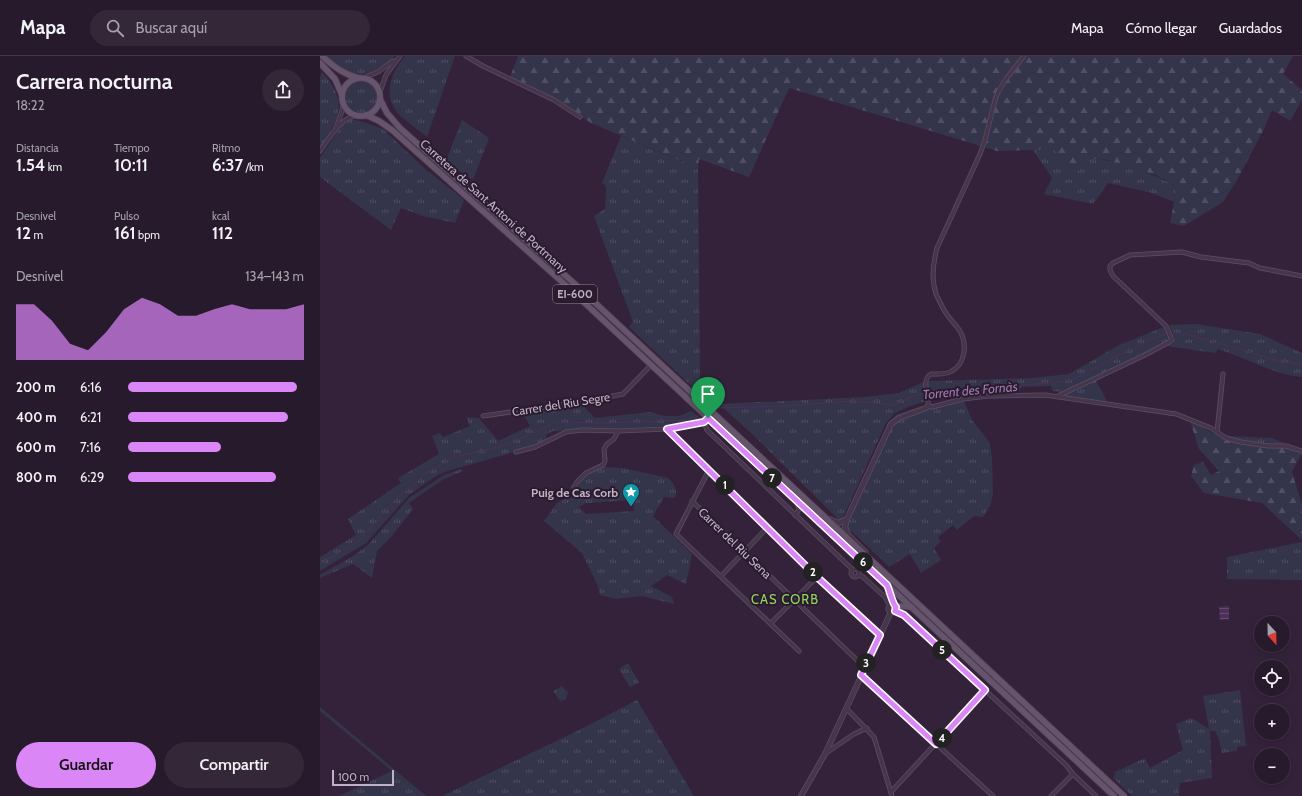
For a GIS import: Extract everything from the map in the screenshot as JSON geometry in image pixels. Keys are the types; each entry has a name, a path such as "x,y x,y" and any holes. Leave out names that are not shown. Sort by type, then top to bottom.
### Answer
{"main road":[{"path":"322,56 336,69 346,74 370,80 375,84 380,92"},
{"path":"320,63 334,79 342,95 343,102 348,110 356,115"},
{"path":"342,95 347,84 352,80 361,78"},
{"name":"EI-600","path":"380,92 380,99"},
{"path":"366,115 375,110 380,99"},
{"name":"Carretera de Sant Antoni de Portmany","path":"380,99 387,113 400,128 570,280 826,518"},
{"name":"EI-600","path":"356,115 366,115"},
{"name":"Carretera de Sant Antoni de Portmany","path":"366,115 379,121 392,130 531,253 651,365 706,420"},
{"name":"EI-600","path":"706,420 796,500 911,607 1069,761 1114,796"},
{"name":"EI-600","path":"826,518 1124,796"},
{"path":"887,585 891,593 893,608 900,606 911,607"}],"street":[{"path":"466,56 483,66 554,100 580,118"},
{"path":"928,406 929,400 926,380 931,374 944,374 957,367 963,357 964,344 960,331 945,313 936,294 933,277 935,255 980,154 998,92 1024,56"},
{"path":"361,78 378,72 399,57"},
{"path":"380,92 386,75 399,57"},
{"path":"334,131 339,120 343,102"},
{"path":"320,151 334,131 345,120 356,115"},
{"path":"1057,397 1145,355 1172,340 1166,326 1113,276 1110,270 1110,266 1113,263 1130,255 1182,252 1201,257 1249,263 1260,268 1302,276"},
{"name":"Carrer del Riu Segre","path":"483,416 587,401 623,394 651,365"},
{"path":"1217,432 1223,374"},
{"path":"871,560 863,548 848,534 845,527 847,519 891,424 899,418 928,406 932,407 964,399 988,396 1045,395 1176,414 1194,420 1226,438 1268,446 1286,446 1302,452"},
{"path":"516,452 535,447 566,432 582,430 618,431 667,429 706,420 707,430 795,515 853,570 858,570 858,575 863,577 885,597 893,608 904,615 985,690 1069,761 1073,774 1096,796"},
{"path":"667,429 817,577 880,635"},
{"path":"574,487 586,473 603,465 605,461 604,449 607,444 614,439 618,431"},
{"path":"709,470 676,534 799,651"},
{"path":"795,515 798,510 796,500"},
{"name":"Carrer del Riu Sena","path":"692,501 864,667"},
{"path":"826,518 839,523 847,519"},
{"path":"721,576 767,528"},
{"path":"771,624 817,577"},
{"path":"801,796 825,754 850,697 893,608"},
{"path":"861,675 993,796"},
{"path":"891,794 985,690"},
{"path":"846,708 867,728 874,737 891,794"},
{"path":"825,754 854,734 867,728"},
{"path":"1051,796 1073,774"}],"green space":[{"path":"325,56 395,56 376,70 360,74 352,73 344,69"},
{"path":"405,56 455,56 427,137 400,116 391,101 391,80"},
{"path":"518,56 1293,56 1283,74 1302,90 1302,100 1290,121 1272,110 1264,129 1236,182 1223,202 1184,226 1170,223 1177,187 1156,175 1108,160 1086,158 1077,172 1060,159 1051,142 1039,150 997,151 789,88 749,177 699,159 698,168 591,123 552,97 510,77"},
{"path":"322,72 336,92 339,110 333,127 320,147 320,78"},
{"path":"361,81 372,86 377,97 372,108 361,113 350,108 345,97 350,86"},
{"path":"352,119 383,129 423,167 464,200 455,223 423,216 401,208 391,230 320,177 320,158 342,126"},
{"path":"462,120 489,138 473,180 446,161"},
{"path":"621,136 698,168 700,380 704,385 699,393 629,327 633,322 594,216 605,209 606,188 602,183"},
{"path":"1051,141 1060,159 1085,158 1111,161 1145,172 1167,182 1177,187 1174,202 1152,193 1108,183 1093,204 1044,194 1052,178 1033,150 1039,150"},
{"path":"1196,324 1260,334 1302,353 1302,377 1281,373 1218,349 1215,353 1166,346 1175,340 1169,325"},
{"path":"1164,327 1170,339 1139,356 1063,392 1053,391 1051,386 1022,387 1018,392 929,400 895,413 886,423 841,522 752,434 719,404 864,397 899,393 921,383 930,381 1033,378 1069,374 1119,345"},
{"path":"1096,380 1107,402 1064,396"},
{"path":"964,401 972,420 990,443 993,495 990,506 983,517 974,516 957,530 953,525 938,537 941,541 934,548 941,560 921,573 910,554 889,567 846,526 891,423 896,415 919,407 932,404"},
{"path":"581,404 595,418 650,412 664,416 680,416 691,411 703,420 676,426 553,431 546,435 547,439 535,446 444,472 409,495 366,543 320,571 320,557 356,535 348,519 401,483 398,478 439,454 432,436 440,433 443,437 470,426 466,417 479,418 498,441 530,426 520,412"},
{"path":"1190,421 1224,439 1249,445 1289,448 1302,453 1292,472 1302,504 1302,540 1262,503 1204,493 1191,476 1194,465 1203,462 1211,475 1219,471 1199,449"},
{"path":"1228,436 1272,438 1284,443 1272,445 1264,444"},
{"path":"603,467 623,468 668,478 674,485 676,489 675,498 664,497 653,516 692,554 686,584 667,575 651,586 672,597 674,604 642,596 616,599 600,595 597,584 582,553 544,521 557,503 577,493 577,488 582,480 590,473","holes":["633,500 634,511 586,514 579,507 586,503"]},
{"path":"462,469 463,471 442,480 409,503 413,509 392,536 377,551 372,578 353,564 320,578 320,575 353,556 369,544 409,498 444,475"},
{"path":"1302,542 1302,580 1227,579 1227,557"},
{"path":"628,663 639,683 630,687 619,669"},
{"path":"562,686 568,692 566,699 560,701 553,691"},
{"path":"1240,690 1246,746 1237,747 1237,751 1222,753 1219,739 1215,731 1210,730 1212,778 1180,783 1179,796 1132,796 1113,778 1116,773 1113,773 1145,758 1150,768 1183,750 1176,724 1192,718 1209,729 1203,696"},
{"path":"637,700 694,796 442,796 577,731"},
{"path":"320,707 426,796 339,796 392,771 320,711"}],"shaded area":[{"path":"1229,606 1229,619 1220,620 1219,607"}],"waterway":[{"name":"Torrent des Fornàs","path":"1173,333 1178,332 1275,360 1302,365"},
{"name":"Torrent des Fornàs","path":"717,408 787,406 853,401 893,405 919,394 1070,381 1154,338 1167,334"},
{"name":"Torrent des Fornàs","path":"687,420 698,416"},
{"name":"Torrent des Fornàs","path":"425,474 455,457 502,446 556,422 609,423 686,420"},
{"name":"Torrent des Fornàs","path":"676,424 684,421"},
{"name":"Torrent des Fornàs","path":"320,564 359,541 396,499 423,476"}],"place":[{"name":"Puig de Cas Corb","path":"631,507"}],"district":[{"name":"CAS CORB","path":"785,599"}],"route":[{"path":"708,418 887,585 891,593 893,605 896,607 895,611 898,611 904,615 985,690 936,744 861,675 880,635 817,577 667,429 704,422 708,418"}]}
